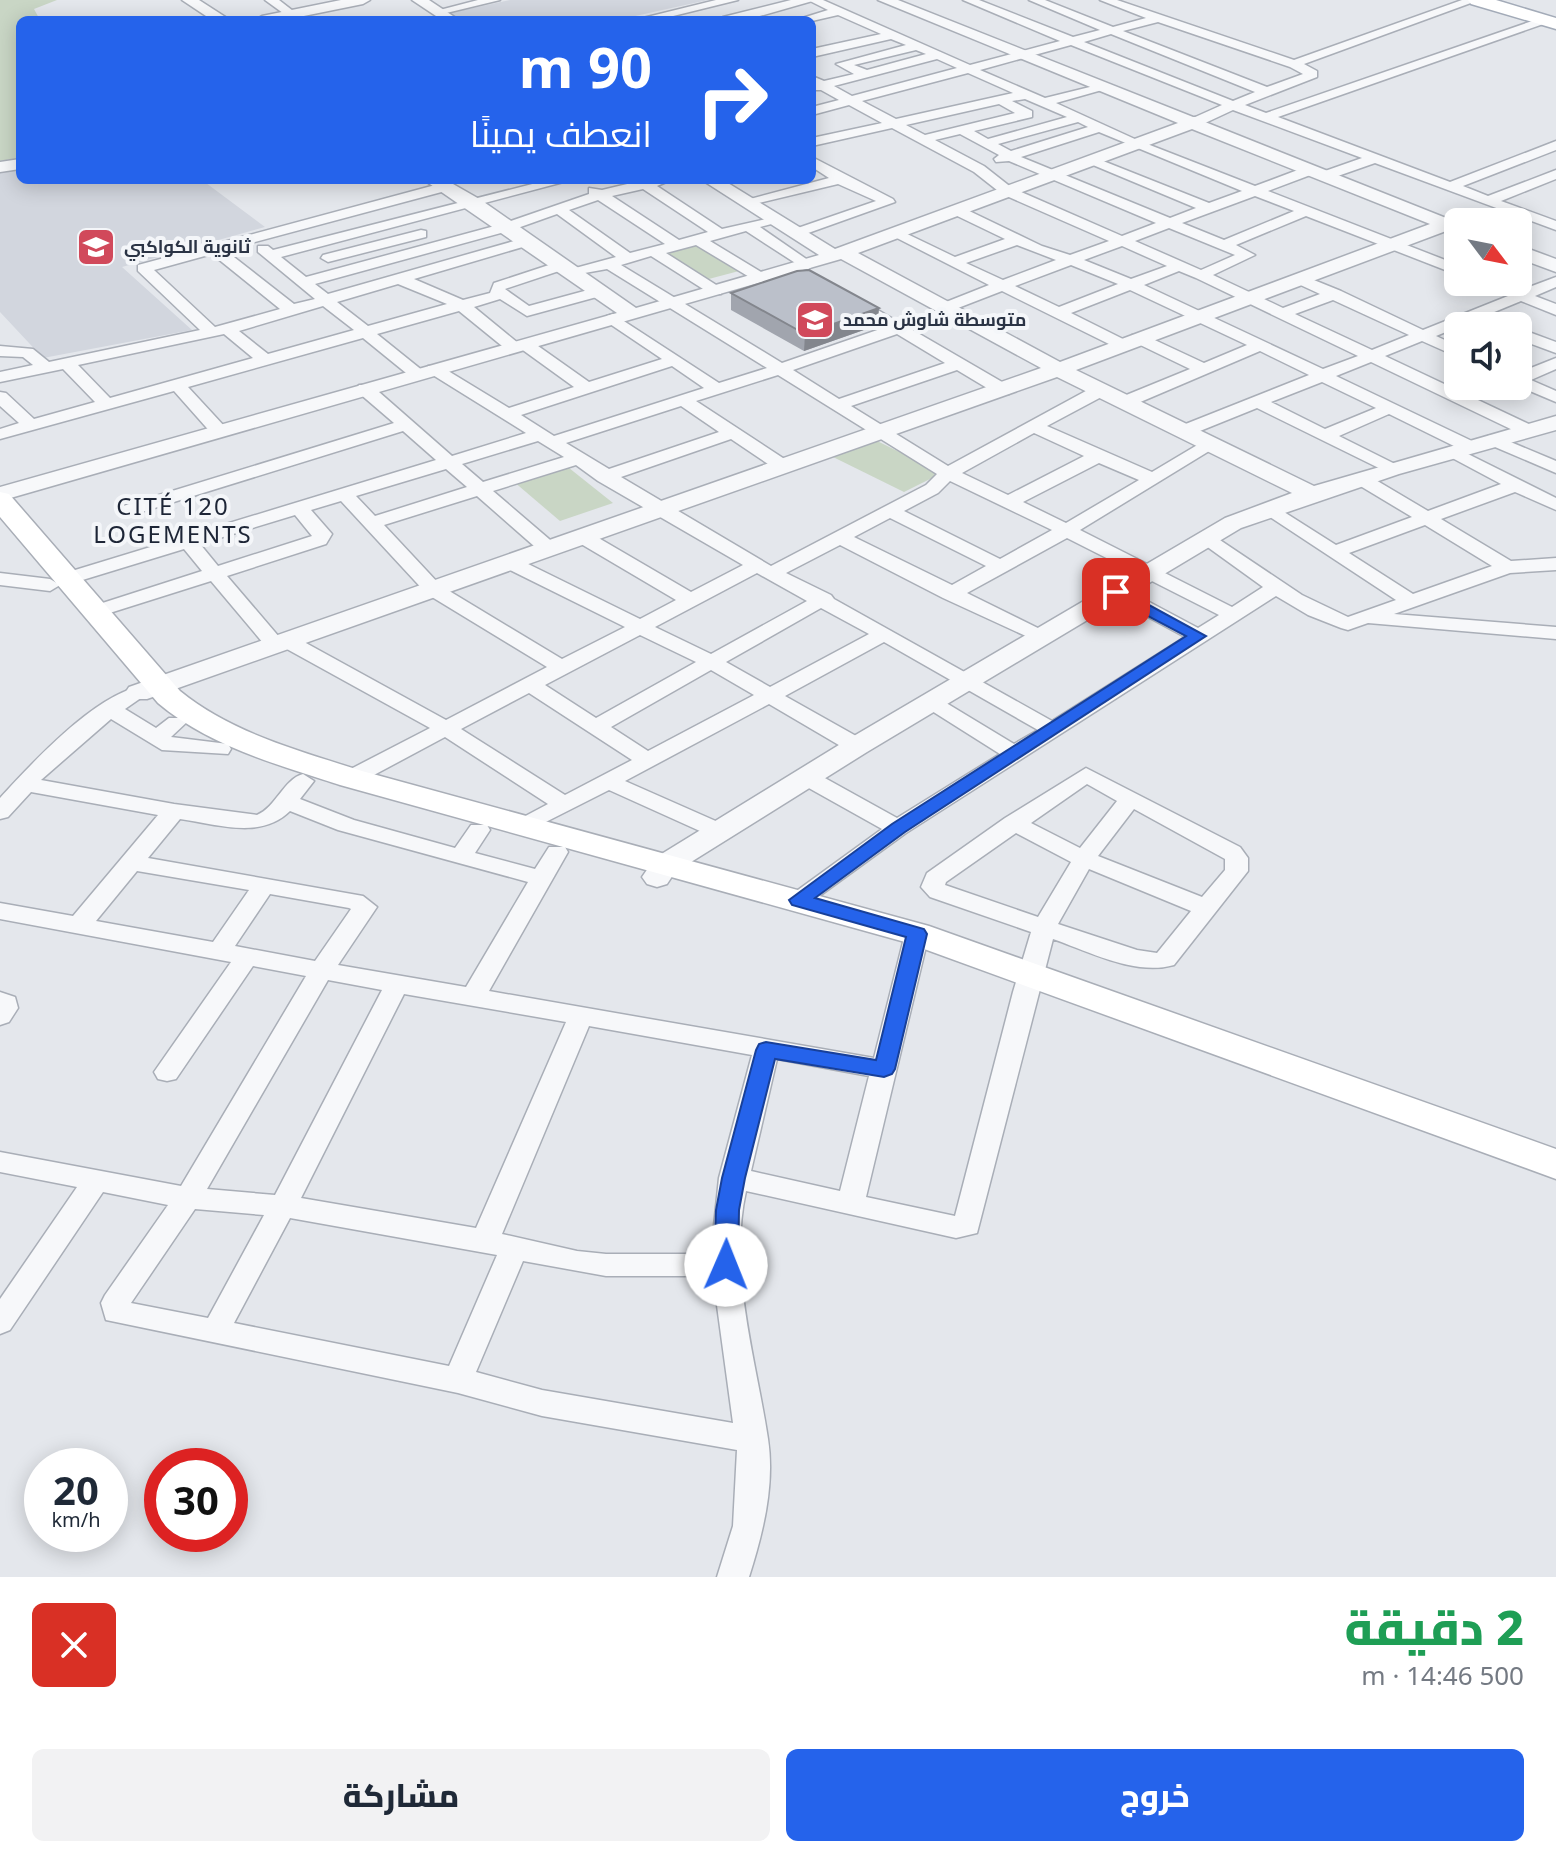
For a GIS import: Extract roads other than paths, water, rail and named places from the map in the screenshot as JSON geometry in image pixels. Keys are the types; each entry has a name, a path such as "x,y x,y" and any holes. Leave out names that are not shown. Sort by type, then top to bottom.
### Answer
{"main road":[{"path":"1475,0 1552,22"},
{"path":"1485,0 1552,22"},
{"path":"2,512 148,689 231,736 260,749 351,778 524,826 661,871 915,941"},
{"path":"59,581 97,611 148,689 166,730 220,749 295,791 479,830 548,865 661,871 799,900 1246,1065 1556,1187"},
{"path":"1246,1065 1556,1164"}],"street":[{"path":"189,0 216,16"},
{"path":"271,0 291,14"},
{"path":"281,16 363,0"},
{"path":"419,0 445,16 494,0"},
{"path":"659,16 732,0"},
{"path":"745,16 812,0 1132,143 1444,264"},
{"path":"885,0 1025,54 1098,87 1330,174 1444,221"},
{"path":"896,0 1308,171 1444,222"},
{"path":"969,0 1138,69 1556,226"},
{"path":"1035,0 1267,92"},
{"path":"1007,15 1074,0"},
{"path":"2,512 219,431 839,255 1132,143 1194,123 1313,74 1294,64 1106,0"},
{"path":"1294,64 1475,0"},
{"path":"816,17 839,11"},
{"path":"816,110 1158,18"},
{"path":"1266,117 1552,22"},
{"path":"816,52 893,35"},
{"path":"1138,69 1233,43"},
{"path":"865,74 842,64 919,46"},
{"path":"816,85 938,55"},
{"path":"816,85 890,120 979,169 1007,191 1201,275 1527,430"},
{"path":"909,85 943,115"},
{"path":"890,120 928,101 1006,85"},
{"path":"923,139 1027,114 1098,87"},
{"path":"816,141 890,120 943,115 1028,94"},
{"path":"1002,101 1027,114"},
{"path":"960,111 987,124"},
{"path":"988,143 1079,118"},
{"path":"979,169 1009,156 1099,128"},
{"path":"963,130 1049,175 1247,257 1201,275"},
{"path":"1451,186 1556,145"},
{"path":"1330,174 1376,158"},
{"path":"1521,158 1554,175"},
{"path":"1088,160 1211,209"},
{"path":"797,233 888,202 816,164"},
{"path":"0,579 59,581 449,461 547,438 683,400 902,328 1002,286 1308,171"},
{"path":"1488,201 1554,175"},
{"path":"746,202 840,179"},
{"path":"265,360 220,330 143,268 383,204 438,184 475,204 568,269 599,292 622,316 675,360 717,389"},
{"path":"304,282 432,247 475,204 549,184"},
{"path":"581,184 677,245"},
{"path":"270,255 410,220 507,227 557,208 645,184 719,233"},
{"path":"717,184 839,255 949,309 1058,369 1311,494"},
{"path":"383,204 410,220 421,234 421,239 432,247"},
{"path":"557,208 627,258"},
{"path":"872,208 954,262 1002,286 1058,313 1204,369"},
{"path":"956,210 1200,316 1387,409 1556,505"},
{"path":"1224,245 1306,211"},
{"path":"325,219 347,236"},
{"path":"599,292 527,311 496,291 499,286 608,263 774,219"},
{"path":"748,226 827,288 902,328 1003,390"},
{"path":"0,812 54,753 109,709 148,689 1003,390 1248,297 1444,228"},
{"path":"328,258 421,234"},
{"path":"251,238 366,332 426,372 507,414 604,477 883,635 970,679 1053,730"},
{"path":"697,239 761,278"},
{"path":"954,262 1019,239"},
{"path":"0,377 220,330 528,241"},
{"path":"312,245 343,271"},
{"path":"213,248 293,311"},
{"path":"653,251 716,291"},
{"path":"1532,257 1556,266"},
{"path":"382,260 402,277 462,305 586,388"},
{"path":"608,263 948,473 1151,571 1233,615"},
{"path":"1058,313 1179,266"},
{"path":"1299,279 1444,345"},
{"path":"1486,312 1556,282"},
{"path":"0,434 502,294"},
{"path":"1283,313 1336,294"},
{"path":"1523,297 1556,310"},
{"path":"1184,431 1444,329"},
{"path":"1532,339 1556,348"},
{"path":"1125,402 1259,346"},
{"path":"0,351 27,352 46,367"},
{"path":"507,414 675,360"},
{"path":"67,363 106,404"},
{"path":"1532,373 1556,363"},
{"path":"837,405 957,364"},
{"path":"177,384 219,431"},
{"path":"1532,386 1556,397"},
{"path":"365,389 549,549"},
{"path":"351,778 690,600 839,537 890,511 932,489 948,473 1101,390"},
{"path":"0,397 31,425"},
{"path":"683,400 783,466"},
{"path":"1258,402 1391,469"},
{"path":"1324,436 1387,409"},
{"path":"661,871 806,777 1204,538 1267,509 1311,494 1556,423"},
{"path":"126,511 408,424"},
{"path":"1035,427 1153,479"},
{"path":"604,477 732,433"},
{"path":"1494,440 1556,468"},
{"path":"950,594 1067,530 1210,445"},
{"path":"1009,502 1098,456"},
{"path":"372,523 576,459"},
{"path":"1363,480 1507,567"},
{"path":"1335,552 1516,485"},
{"path":"343,493 434,590 560,667"},
{"path":"97,611 319,540 323,534 298,507"},
{"path":"1267,509 1409,600"},
{"path":"890,511 1000,566"},
{"path":"583,537 690,600"},
{"path":"839,537 1041,637"},
{"path":"1204,538 1277,587 1335,620 1348,624 1507,567 1556,564"},
{"path":"188,542 282,644 446,728 565,805"},
{"path":"511,563 713,663 857,746"},
{"path":"799,900 898,828 1277,587"},
{"path":"1116,592 1198,636"},
{"path":"595,727 824,599"},
{"path":"1368,618 1556,633"},
{"path":"524,826 883,635"},
{"path":"529,684 649,761"},
{"path":"931,702 1015,754"},
{"path":"109,709 166,730"},
{"path":"1086,775 1131,798 1232,852 1237,858 1236,871 1165,959 1135,958 938,892 933,887 935,878 1086,775"},
{"path":"806,777 898,828"},
{"path":"609,782 719,831"},
{"path":"25,784 174,811 258,822 270,818 295,791 346,825 460,857 548,865 473,997"},
{"path":"733,1178 850,1206 956,1227 967,1225 1045,926 1084,859 1131,798"},
{"path":"79,925 174,811"},
{"path":"1013,823 1084,859 1204,907"},
{"path":"460,857 479,830"},
{"path":"130,862 365,905 321,971 188,1198 115,1303 114,1309 120,1314 458,1380 542,1403 753,1440"},
{"path":"220,950 263,887"},
{"path":"0,911 321,971 884,1069"},
{"path":"850,1206 915,941"},
{"path":"167,1072 248,955"},
{"path":"215,1332 397,984"},
{"path":"0,1001 6,1003 6,1008 0,1016"},
{"path":"485,1241 581,1016"},
{"path":"733,1577 749,1526 753,1440 733,1328 726,1265 728,1210 733,1178 766,1050"},
{"path":"0,1162 188,1198 283,1206 606,1265 726,1265"},
{"path":"0,1322 11,1286 97,1180"},
{"path":"458,1380 514,1248"}],"place":[{"name":"ثانوية الكواكبي","path":"96,247"},
{"name":"متوسطة شاوش محمد","path":"815,320"}],"district":[{"name":"CITÉ 120 LOGEMENTS","path":"173,521"}]}
